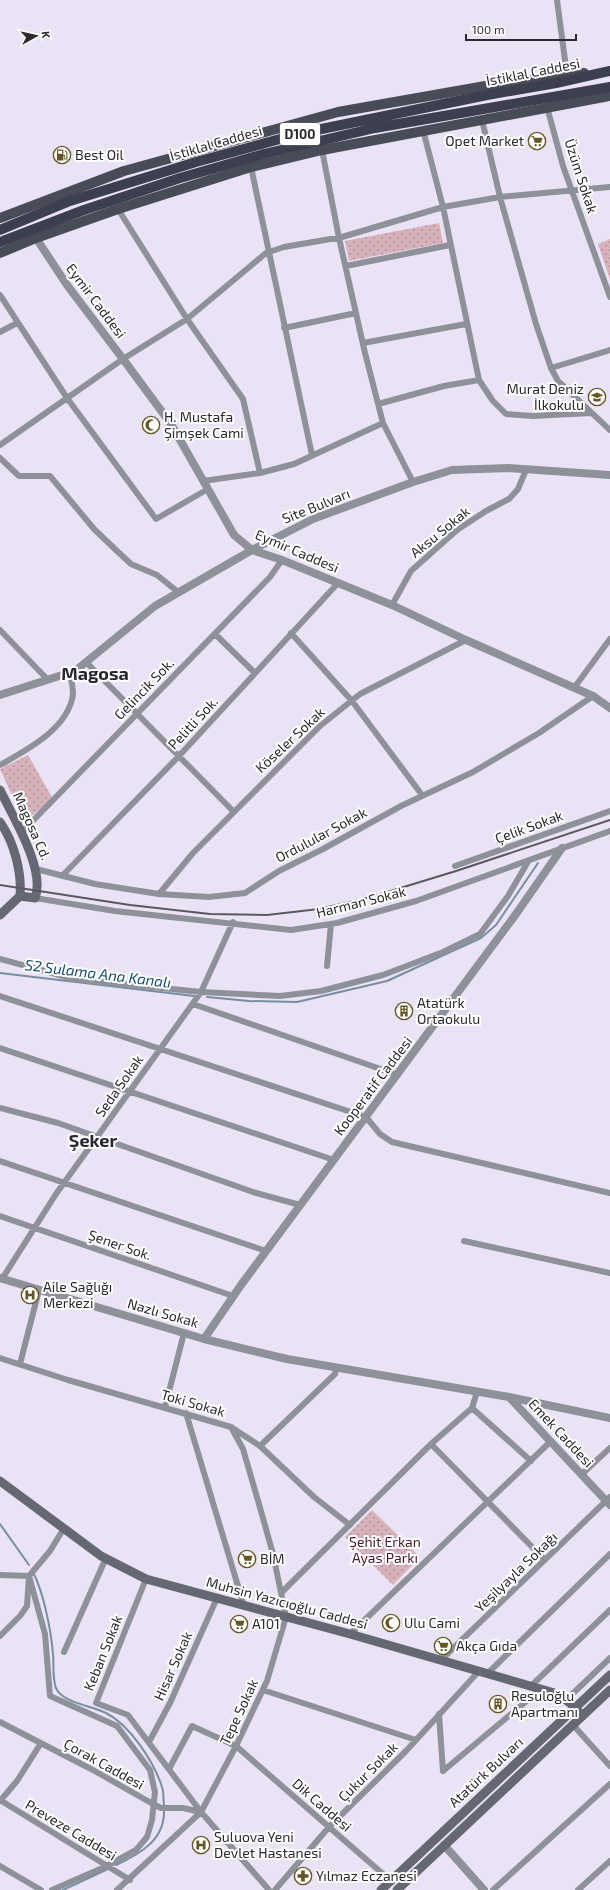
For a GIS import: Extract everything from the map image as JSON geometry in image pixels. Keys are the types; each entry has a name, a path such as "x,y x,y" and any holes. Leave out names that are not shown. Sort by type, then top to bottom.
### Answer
{"highway":[{"name":"İstiklal Caddesi","path":"0,230 70,201 196,162 302,133 610,71"},
{"name":"İstiklal Caddesi","path":"0,242 84,210 180,178 264,154 375,128 610,87"}],"main road":[{"path":"0,218 124,171 338,112 491,86 568,75 610,71"},
{"path":"0,253 36,238 118,209 251,167 322,150 423,130 610,96"},
{"name":"Magosa Cd.","path":"0,790 21,833 36,869 38,890 35,898"},
{"name":"Magosa Cd.","path":"0,822 13,848 18,866 20,896"},
{"path":"0,915 20,896 35,898"},
{"name":"Muhsin Yazıcıoğlu Caddesi","path":"0,1481 106,1558 146,1580 286,1616 558,1694 576,1707 582,1716"},
{"name":"Atatürk Bulvarı","path":"381,1890 610,1675"},
{"name":"Atatürk Bulvarı","path":"396,1890 610,1690"}],"street":[{"path":"557,0 568,75"},
{"name":"Üzüm Sokak","path":"547,107 571,190 610,297"},
{"path":"482,120 500,197 536,324 551,368 558,381 610,430"},
{"path":"423,130 443,207 466,324 479,380 493,402 506,414 533,416 591,413"},
{"path":"322,150 339,238 383,423 413,482"},
{"path":"251,167 312,455"},
{"path":"0,444 204,306 248,267 268,252 284,247 339,238 443,207 500,197 610,187"},
{"path":"118,209 187,318 243,399 260,473"},
{"name":"Eymir Caddesi","path":"36,238 67,285 124,359 171,424 234,535 252,550 282,560 392,605 466,640 593,696 610,708"},
{"path":"346,266 450,245"},
{"path":"0,295 67,398 156,520 208,490"},
{"path":"284,328 356,313"},
{"path":"0,332 17,323"},
{"path":"363,343 466,324"},
{"path":"551,368 610,350"},
{"path":"378,404 444,386 479,380"},
{"path":"203,481 260,473 294,464 383,423"},
{"path":"0,458 19,476 50,476 94,529 131,564 156,575 178,592"},
{"name":"Site Bulvarı","path":"0,695 70,672 86,662 155,606 252,550 313,519 413,482 452,470 508,468 610,475"},
{"name":"Aksu Sokak","path":"392,605 412,571 457,530 486,511 509,499 518,488 526,470"},
{"name":"Gelincik Sok.","path":"21,833 270,577 282,560"},
{"name":"Pelitli Sok.","path":"62,876 179,756 338,583"},
{"path":"0,630 48,680"},
{"path":"292,633 352,701 422,795"},
{"path":"215,634 255,674"},
{"path":"574,688 610,639"},
{"name":"Köseler Sokak","path":"160,894 193,853 233,811 320,726 360,694 466,640"},
{"path":"86,662 233,811"},
{"path":"0,765 32,747 55,727 68,709 73,693 70,672"},
{"name":"Ordulular Sokak","path":"36,869 95,884 160,894 209,897 245,892 280,871 422,795 473,772 539,733 593,696"},
{"name":"Çelik Sokak","path":"455,866 610,811"},
{"name":"Harman Sokak","path":"35,898 115,911 233,922 291,930 331,924 416,901 610,831"},
{"name":"Kooperatif Caddesi","path":"204,1339 266,1251 512,920 562,848"},
{"path":"0,959 74,979 201,992 280,996 321,991 383,975 443,952 480,934 508,896 529,860"},
{"name":"Seda Sokak","path":"1,1279 64,1183 201,992 233,922"},
{"path":"327,966 331,924"},
{"path":"0,996 366,1117 380,1134 392,1142 610,1193"},
{"path":"193,1004 398,1075"},
{"path":"0,1048 334,1160"},
{"path":"0,1108 58,1123 253,1192 300,1206"},
{"path":"0,1161 266,1251"},
{"name":"Şener Sok.","path":"0,1216 34,1229 233,1296"},
{"path":"464,1240 610,1273"},
{"name":"Nazlı Sokak","path":"1,1279 204,1339 287,1359 509,1397 610,1418"},
{"path":"20,1364 40,1290"},
{"path":"165,1407 184,1333"},
{"name":"Toki Sokak","path":"0,1358 231,1427 260,1446 314,1497 350,1525"},
{"path":"260,1446 335,1374 336,1367"},
{"path":"282,1592 431,1444 472,1408 477,1392"},
{"name":"Emek Caddesi","path":"509,1397 609,1501"},
{"path":"472,1408 531,1461"},
{"path":"186,1413 244,1606"},
{"path":"231,1427 243,1449 271,1547 286,1616"},
{"path":"350,1634 551,1442"},
{"path":"431,1444 545,1560"},
{"path":"582,1474 610,1448"},
{"name":"Yeşilyayla Sokağı","path":"441,1660 609,1501"},
{"path":"0,1636 20,1616 27,1606 30,1576 50,1551 64,1528"},
{"name":"Çukur Sokak","path":"275,1890 329,1827 416,1740 439,1714 610,1554"},
{"path":"64,1652 106,1558"},
{"path":"0,1575 30,1576"},
{"path":"30,1576 45,1634 50,1696 118,1726 150,1770 155,1792 152,1820 147,1837 136,1850 107,1866 52,1890"},
{"name":"Keban Sokak","path":"146,1580 96,1703 128,1716 201,1812 269,1890"},
{"name":"Hisar Sokak","path":"149,1742 170,1703 216,1598"},
{"path":"531,1686 610,1610"},
{"name":"Tepe Sokak","path":"117,1890 130,1880 201,1812 236,1746 267,1681 286,1616"},
{"path":"566,1700 610,1658"},
{"path":"439,1714 443,1771 541,1689"},
{"path":"263,1690 416,1740"},
{"name":"Çorak Caddesi","path":"0,1722 93,1770 161,1808 183,1808 201,1812"},
{"path":"573,1725 610,1766"},
{"name":"Dik Caddesi","path":"169,1769 192,1726 236,1746 391,1881"},
{"path":"0,1801 17,1781 41,1743"},
{"path":"493,1890 610,1784"},
{"name":"Preveze Caddesi","path":"0,1801 130,1880"},
{"path":"444,1845 484,1890"},
{"path":"578,1890 610,1861"},
{"path":"0,1866 42,1890"}],"green space":[{"path":"439,223 443,243 349,261 345,241"},
{"path":"610,239 610,279 598,244"},
{"path":"28,755 53,799 24,822 0,769"},
{"name":"Şehit Erkan Ayas Parkı","path":"372,1510 420,1557 393,1585 345,1537"}],"waterway":[{"name":"S2 Sulama Ana Kanalı","path":"207,997 249,1001 297,1002 387,981 481,938 496,925 538,863"},
{"name":"S2 Sulama Ana Kanalı","path":"0,973 194,996"},
{"name":"S2 Sulama Ana Kanalı","path":"0,1524 29,1565"},
{"name":"S2 Sulama Ana Kanalı","path":"34,1574 44,1602 51,1634 55,1687 66,1698 106,1713 124,1726 140,1745 153,1767 163,1789 164,1805"},
{"name":"S2 Sulama Ana Kanalı","path":"116,1865 142,1851 156,1838 163,1821 164,1810"},
{"name":"S2 Sulama Ana Kanalı","path":"63,1890 108,1869"}],"railway":[{"path":"0,885 130,905 210,914 267,915 319,909 371,897 456,871 610,820"}],"place":[{"name":"Opet Market","path":"537,141"},
{"name":"Best Oil","path":"62,155"},
{"name":"Murat Deniz İlkokulu","path":"597,397"},
{"name":"H. Mustafa Şimşek Cami","path":"151,425"},
{"name":"Atatürk Ortaokulu","path":"404,1011"},
{"name":"Aile Sağlığı Merkezi","path":"30,1295"},
{"name":"BİM","path":"247,1559"},
{"name":"Ulu Cami","path":"391,1623"},
{"name":"A101","path":"239,1624"},
{"name":"Akça Gıda","path":"443,1646"},
{"name":"Resuloğlu Apartmanı","path":"498,1704"},
{"name":"Suluova Yeni Devlet Hastanesi","path":"201,1845"},
{"name":"Yılmaz Eczanesi","path":"303,1876"}],"district":[{"name":"Magosa","path":"95,674"},
{"name":"Şeker","path":"93,1141"}]}
